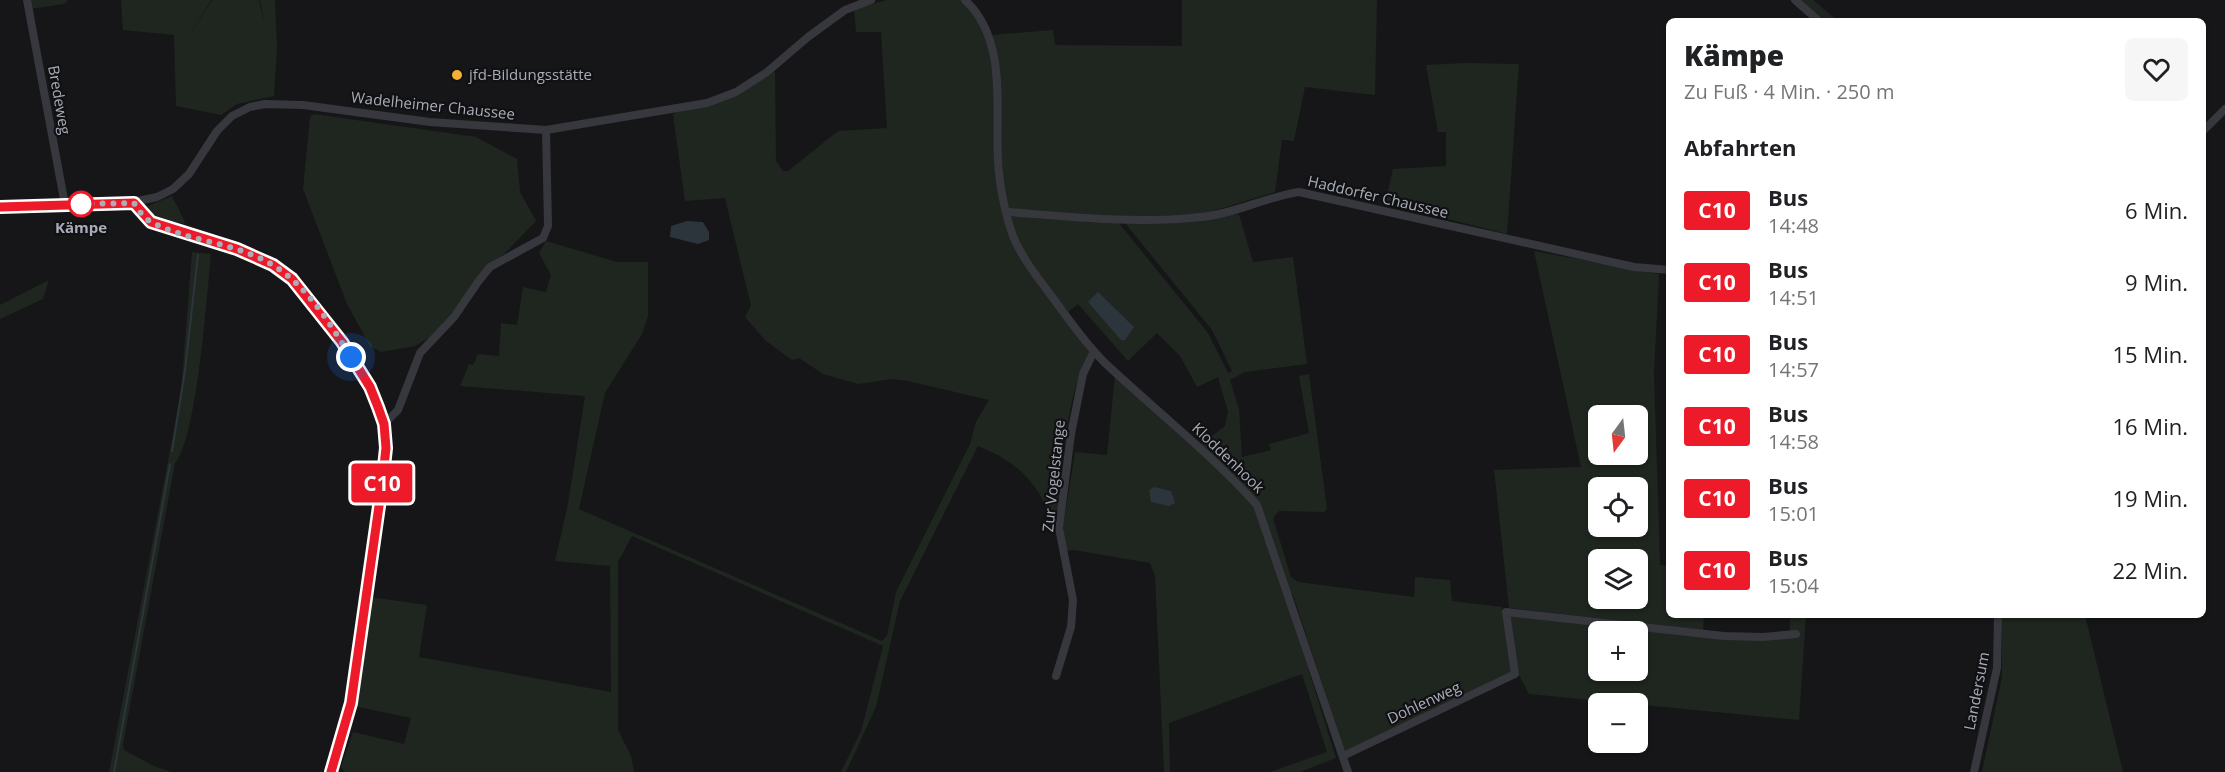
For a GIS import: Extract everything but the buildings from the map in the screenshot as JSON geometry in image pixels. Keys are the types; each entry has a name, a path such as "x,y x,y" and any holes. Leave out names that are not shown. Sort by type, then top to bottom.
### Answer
{"street":[{"name":"Bredeweg","path":"27,0 65,205"},
{"name":"Wadelheimer Chaussee","path":"0,207 134,203 158,197 173,189 189,174 217,132 232,116 250,107 265,104 303,105 430,122 546,130 707,103 736,92 767,72 808,37 858,2 871,0"},
{"path":"965,0 977,11 990,40 997,74 998,163 1008,212"},
{"path":"1795,0 1816,18"},
{"path":"2206,128 2225,109"},
{"path":"384,424 398,410 420,353 454,317 490,267 543,238 548,226 546,130"},
{"name":"Haddorfer Chaussee","path":"1008,212 1120,220 1202,218 1299,192 1634,267 1666,270"},
{"path":"134,203 151,222 237,249 273,265 292,279 342,342 370,387 384,424 386,448 382,485 351,703 331,772"},
{"name":"Kloddenhook","path":"1008,212 1014,238 1039,279 1094,351 1227,472 1257,505 1348,772"},
{"name":"Zur Vogelstange","path":"1056,676 1071,627 1073,600 1059,528 1078,394 1083,374 1094,351"},
{"name":"Dohlenweg","path":"1343,756 1515,674 1506,612 1724,636 1763,637 1796,634"},
{"name":"Landersum","path":"1974,772 1997,668 1998,618"}],"shaded area":[{"path":"29,0 68,0 64,4 30,9"},
{"path":"121,0 211,0 189,37 212,0 259,0 265,26 260,0 275,0 277,47 274,96 237,104 221,115 176,106 174,35 123,30"},
{"path":"887,0 961,0 974,12 988,42 993,73 1005,213 1035,277 1090,352 1081,371 1069,414 1055,527 1042,499 1026,477 1005,460 978,446 900,601 876,707 846,772 841,772 861,731 883,646 632,536 618,562 618,730 631,756 634,772 345,772 341,767 353,732 404,744 411,718 354,706 370,597 427,605 419,657 611,692 610,566 555,561 568,504 585,396 460,386 469,364 473,365 478,354 499,356 501,323 517,325 523,287 546,292 551,275 539,253 546,241 617,262 648,262 648,316 642,334 605,393 579,509 882,641 887,636 896,592 970,444 976,422 989,400 892,379 858,384 823,374 799,358 792,360 766,341 745,317 751,306 725,198 685,201 673,115 676,112 717,103 750,87 775,71 776,161 783,171 788,171 838,131 887,128 881,32 856,32 854,9"},
{"path":"1182,0 1377,0 1375,95 1305,87 1294,141 1282,140 1275,192 1203,214 1118,217 1118,222 1208,333 1228,373 1232,371 1212,330 1125,223 1203,220 1239,214 1253,262 1293,257 1307,364 1245,372 1230,380 1239,409 1242,457 1271,450 1269,444 1309,433 1299,376 1309,374 1327,509 1324,512 1279,511 1273,518 1291,577 1298,582 1414,597 1415,577 1450,580 1452,601 1502,607 1511,674 1345,752 1293,595 1285,594 1336,758 1300,772 1270,772 1327,752 1302,674 1169,723 1170,772 1164,772 1155,576 1150,563 1074,550 1065,551 1063,527 1075,452 1107,455 1115,375 1195,449 1225,426 1228,412 1218,377 1197,387 1180,356 1157,333 1128,361 1078,304 1068,312 1039,276 1020,246 1009,213 1004,188 991,35 1053,30 1055,45 1182,46"},
{"path":"1801,0 1813,0 1834,18 1822,18"},
{"path":"1519,64 1507,234 1385,203 1393,169 1446,166 1446,132 1438,132 1426,65"},
{"path":"314,114 476,137 517,159 520,192 536,221 504,254 489,264 460,305 430,337 415,346 381,352 370,346 347,304 303,189 310,117"},
{"path":"172,196 184,224 157,216 156,221 150,216 148,206"},
{"path":"687,221 703,222 709,232 709,240 698,244 670,237 671,226"},
{"path":"1534,251 1659,274 1654,373 1660,565 1666,566 1666,618 1704,618 1703,630 1648,624 1648,621 1624,621 1509,608 1494,470 1581,467"},
{"path":"192,252 211,254 200,364 189,426 183,449 175,463 123,744 124,750 171,772 109,772 181,392"},
{"path":"49,280 43,299 0,319 0,305"},
{"path":"1098,292 1134,327 1125,340 1121,340 1088,302"},
{"path":"1154,487 1171,491 1175,503 1169,506 1151,502 1149,490"},
{"path":"1510,615 1588,621 1588,681 1648,681 1648,626 1790,638 1790,618 1806,618 1799,720 1648,705 1648,693 1588,693 1588,700 1529,694 1518,673"},
{"path":"2002,618 2086,618 2123,772 1982,772 2002,677"}],"waterway":[{"path":"172,451 185,370 198,255"},
{"path":"114,772 170,464"}],"bus line":[{"name":"C10","path":"0,207 134,203 141,214 151,222 237,249 273,265 292,279 311,301 342,342 370,387 384,424 386,448 351,703 331,772"}],"place":[{"name":"jfd-Bildungsstätte","path":"457,75"},
{"name":"Kämpe","path":"81,204"}],"route":[{"path":"81,204 134,203 141,214 151,222 237,249 273,265 292,279 311,301 351,357"}]}
